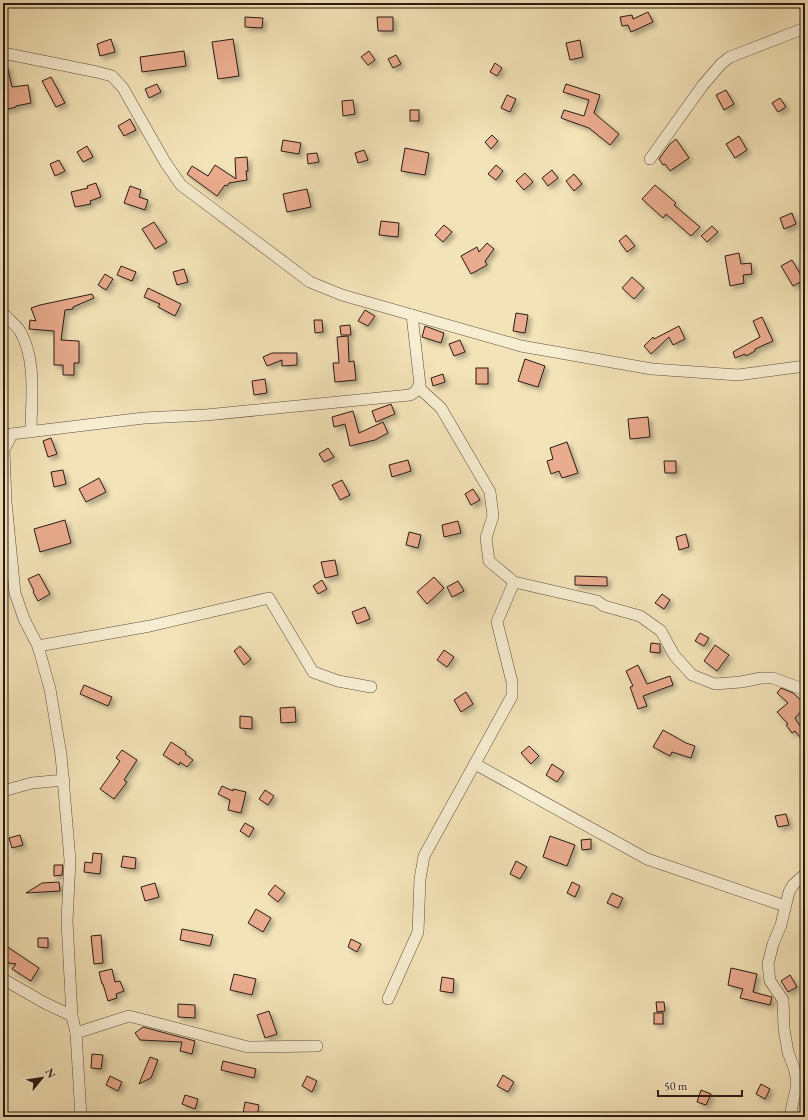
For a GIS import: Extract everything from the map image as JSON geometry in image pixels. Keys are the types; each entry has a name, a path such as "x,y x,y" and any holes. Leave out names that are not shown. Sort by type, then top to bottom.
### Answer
{"street":[{"path":"650,159 703,85 721,64 730,57 805,28"},
{"path":"3,53 90,70 112,76 123,88 165,162 181,185 310,282 342,295 522,346 652,369 738,375 805,366"},
{"path":"3,313 19,330 26,344 31,364 31,432"},
{"path":"81,1117 76,1034 72,1016 67,921 70,860 62,755 50,689 38,646 24,620 15,593 6,502 4,450 7,435 144,418 206,415 410,395 420,385 412,315"},
{"path":"418,387 441,408 490,492 493,516 486,538 489,562 514,582 597,601 604,606 640,616 661,631 674,654 692,675 715,684 741,682 761,678 773,678 805,690"},
{"path":"388,998 418,932 420,880 424,856 512,696 512,682 497,622 514,582"},
{"path":"38,646 150,626 269,598 313,672 338,681 371,687"},
{"path":"474,764 647,859 785,906"},
{"path":"3,791 32,783 64,780"},
{"path":"795,1117 791,1111 796,1089 796,1077 788,1052 784,1029 783,1000 770,981 768,964 773,944 781,925 785,906 793,885 805,874"},
{"path":"3,979 43,1002 72,1016"},
{"path":"76,1034 129,1016 248,1047 317,1046"}],"building":[{"path":"648,12 653,22 631,32 628,25 622,26 620,17 632,15 633,19"},
{"path":"245,17 263,18 262,28 245,27"},
{"path":"377,17 393,17 393,31 378,31"},
{"path":"111,39 115,52 100,56 97,44"},
{"path":"233,39 239,76 218,79 212,42"},
{"path":"580,40 583,57 570,60 566,43"},
{"path":"184,51 186,66 142,72 140,57"},
{"path":"369,51 375,60 368,65 361,57"},
{"path":"396,55 401,64 393,68 388,59"},
{"path":"495,63 502,68 497,76 490,72"},
{"path":"7,65 12,87 28,85 31,103 4,110 3,66"},
{"path":"51,77 65,103 56,107 42,81"},
{"path":"157,84 161,92 149,98 145,89"},
{"path":"566,84 600,95 594,113 619,134 610,145 589,128 561,118 564,110 584,116 589,100 563,92"},
{"path":"726,90 734,104 724,110 716,95"},
{"path":"507,95 516,99 510,112 501,108"},
{"path":"780,98 786,107 778,112 772,103"},
{"path":"353,100 355,114 343,116 342,101"},
{"path":"410,110 419,110 419,121 410,121"},
{"path":"130,119 136,130 124,136 118,126"},
{"path":"492,135 498,141 491,149 485,142"},
{"path":"739,136 747,150 735,158 726,144"},
{"path":"676,139 689,158 670,171 659,159 670,144"},
{"path":"283,140 301,143 299,154 281,151"},
{"path":"87,146 93,157 83,162 77,152"},
{"path":"405,148 429,153 425,175 401,171"},
{"path":"364,150 368,160 358,163 355,153"},
{"path":"317,153 319,162 308,164 307,154"},
{"path":"247,157 247,180 229,183 227,186 225,185 217,196 187,174 192,166 208,176 215,165 236,179 235,158"},
{"path":"59,160 65,171 55,176 50,164"},
{"path":"496,165 503,171 496,180 488,174"},
{"path":"552,170 558,178 548,186 542,178"},
{"path":"525,173 533,182 524,190 516,181"},
{"path":"574,174 582,184 574,191 566,181"},
{"path":"96,183 101,197 90,201 91,204 75,207 71,192 88,188 87,186"},
{"path":"655,185 676,203 674,205 700,227 691,236 666,214 663,218 642,199"},
{"path":"130,186 141,190 139,197 148,200 145,210 124,203"},
{"path":"307,189 311,207 287,212 283,194"},
{"path":"792,213 796,224 784,229 780,218"},
{"path":"381,221 399,223 398,237 379,235"},
{"path":"154,222 167,242 155,249 142,229"},
{"path":"444,225 452,232 443,242 435,235"},
{"path":"712,226 718,232 707,242 701,236"},
{"path":"626,235 635,246 627,252 619,241"},
{"path":"487,243 494,249 485,261 487,265 471,274 461,256 477,247 479,252"},
{"path":"739,253 741,264 751,263 752,274 743,275 744,283 730,286 725,256"},
{"path":"792,260 804,280 793,286 781,266"},
{"path":"121,266 136,272 132,281 117,275"},
{"path":"184,269 188,282 177,285 173,272"},
{"path":"105,274 113,279 106,290 98,285"},
{"path":"632,277 644,288 634,299 622,288"},
{"path":"148,288 181,304 175,316 158,307 160,304 144,297"},
{"path":"92,294 94,298 73,307 73,309 65,310 61,340 79,341 79,363 74,363 74,375 63,375 63,365 54,365 54,331 29,329 30,320 36,321 31,308"},
{"path":"365,310 375,316 368,326 358,321"},
{"path":"516,313 528,315 525,333 513,331"},
{"path":"762,317 773,341 755,349 755,351 746,356 745,354 735,358 733,352 760,337 753,321"},
{"path":"314,320 322,320 323,332 315,333"},
{"path":"350,325 351,335 341,335 340,326"},
{"path":"425,326 444,333 441,343 422,337"},
{"path":"679,326 685,339 673,345 669,337 651,354 644,346 653,337 654,339"},
{"path":"348,336 349,362 354,361 356,380 335,382 333,363 339,363 337,337"},
{"path":"460,340 465,352 454,356 449,344"},
{"path":"272,353 297,353 297,365 282,366 282,360 267,366 263,357"},
{"path":"525,359 545,366 538,387 518,381"},
{"path":"476,368 488,368 488,384 476,384"},
{"path":"443,374 445,382 433,386 431,378"},
{"path":"265,379 267,393 254,395 252,381"},
{"path":"391,404 395,414 376,422 372,411"},
{"path":"353,411 359,433 383,422 388,433 375,440 350,446 345,424 334,427 332,417"},
{"path":"648,417 650,437 630,439 628,419"},
{"path":"51,438 57,454 48,457 43,441"},
{"path":"567,442 578,473 562,478 559,471 551,474 547,461 553,459 550,448"},
{"path":"328,448 334,457 324,462 319,454"},
{"path":"408,460 411,471 392,477 389,465"},
{"path":"664,461 676,461 676,473 665,473"},
{"path":"63,470 66,484 54,487 51,472"},
{"path":"99,478 106,492 86,502 79,489"},
{"path":"342,480 350,495 340,500 332,485"},
{"path":"473,489 480,500 471,505 465,494"},
{"path":"65,520 71,543 40,552 34,529"},
{"path":"458,521 461,533 444,537 442,525"},
{"path":"409,532 421,535 418,548 406,545"},
{"path":"686,534 689,547 679,550 676,537"},
{"path":"335,560 338,575 325,578 321,562"},
{"path":"39,574 50,594 38,601 28,579"},
{"path":"575,576 607,577 607,586 575,585"},
{"path":"434,577 444,588 427,604 417,592"},
{"path":"322,580 327,589 318,594 313,586"},
{"path":"458,581 464,591 452,597 447,587"},
{"path":"662,594 670,600 664,609 655,603"},
{"path":"365,607 370,619 357,624 352,612"},
{"path":"700,633 709,638 704,646 695,641"},
{"path":"651,643 660,644 660,653 650,652"},
{"path":"715,645 729,655 717,671 704,661"},
{"path":"240,646 251,659 244,665 234,651"},
{"path":"444,650 454,657 447,667 437,660"},
{"path":"638,665 647,684 670,676 673,685 643,696 647,706 638,709 630,687 633,686 626,671"},
{"path":"84,685 112,697 108,706 80,694"},
{"path":"781,688 793,693 805,704 805,707 795,718 805,734 805,743 795,731 792,733 786,725 788,724 777,712 788,703 777,693"},
{"path":"466,692 473,704 461,712 454,700"},
{"path":"295,707 296,722 281,723 280,708"},
{"path":"240,716 252,717 252,729 240,728"},
{"path":"663,730 686,743 695,746 691,758 672,752 670,756 653,747"},
{"path":"171,742 186,752 185,754 193,760 187,767 180,762 179,765 163,755"},
{"path":"529,746 539,756 531,764 521,753"},
{"path":"122,750 137,760 124,780 127,782 114,799 100,789 120,761 116,758"},
{"path":"552,764 564,772 557,782 546,775"},
{"path":"222,786 233,791 233,789 246,792 241,813 228,810 230,800 218,794"},
{"path":"265,790 274,796 268,805 259,799"},
{"path":"786,814 789,825 778,827 775,816"},
{"path":"245,823 254,828 249,837 240,831"},
{"path":"20,835 23,845 12,848 9,838"},
{"path":"550,836 575,845 567,866 543,857"},
{"path":"591,839 591,849 582,850 581,840"},
{"path":"93,853 102,854 100,874 84,872 85,862 92,863"},
{"path":"123,856 136,858 135,869 121,867"},
{"path":"516,861 527,867 520,879 510,874"},
{"path":"54,865 63,865 62,875 54,876"},
{"path":"59,882 60,891 26,893 42,883"},
{"path":"572,882 580,886 575,897 567,893"},
{"path":"155,883 159,897 145,901 141,887"},
{"path":"275,885 285,893 278,902 268,894"},
{"path":"612,893 623,898 618,908 607,903"},
{"path":"256,909 271,918 263,932 248,923"},
{"path":"182,929 213,935 210,946 180,940"},
{"path":"101,935 103,963 94,964 91,936"},
{"path":"38,938 48,938 48,948 38,947"},
{"path":"351,939 361,944 357,952 348,947"},
{"path":"3,944 39,968 31,981 12,969 16,964 3,962"},
{"path":"731,968 757,974 753,992 772,997 770,1005 740,998 743,989 728,985"},
{"path":"112,969 115,982 120,981 124,991 116,994 117,998 108,1001 99,972"},
{"path":"234,974 256,979 252,995 230,990"},
{"path":"790,975 797,987 788,992 781,981"},
{"path":"442,977 454,979 453,993 440,991"},
{"path":"656,1002 664,1002 665,1011 657,1012"},
{"path":"178,1004 195,1005 195,1018 178,1017"},
{"path":"269,1011 277,1034 265,1038 257,1015"},
{"path":"654,1013 663,1013 663,1024 654,1024"},
{"path":"143,1027 195,1041 192,1054 180,1051 182,1042 140,1040 135,1033"},
{"path":"92,1054 103,1055 101,1069 91,1068"},
{"path":"150,1057 158,1060 151,1078 139,1084"},
{"path":"223,1061 256,1069 254,1078 221,1070"},
{"path":"503,1075 514,1082 508,1092 497,1086"},
{"path":"110,1076 122,1082 118,1091 106,1085"},
{"path":"307,1076 317,1081 312,1092 302,1086"},
{"path":"761,1084 770,1089 765,1099 756,1094"},
{"path":"701,1090 711,1094 706,1105 697,1102"},
{"path":"185,1095 198,1099 195,1109 182,1104"},
{"path":"245,1102 259,1105 257,1117 243,1114"}]}
